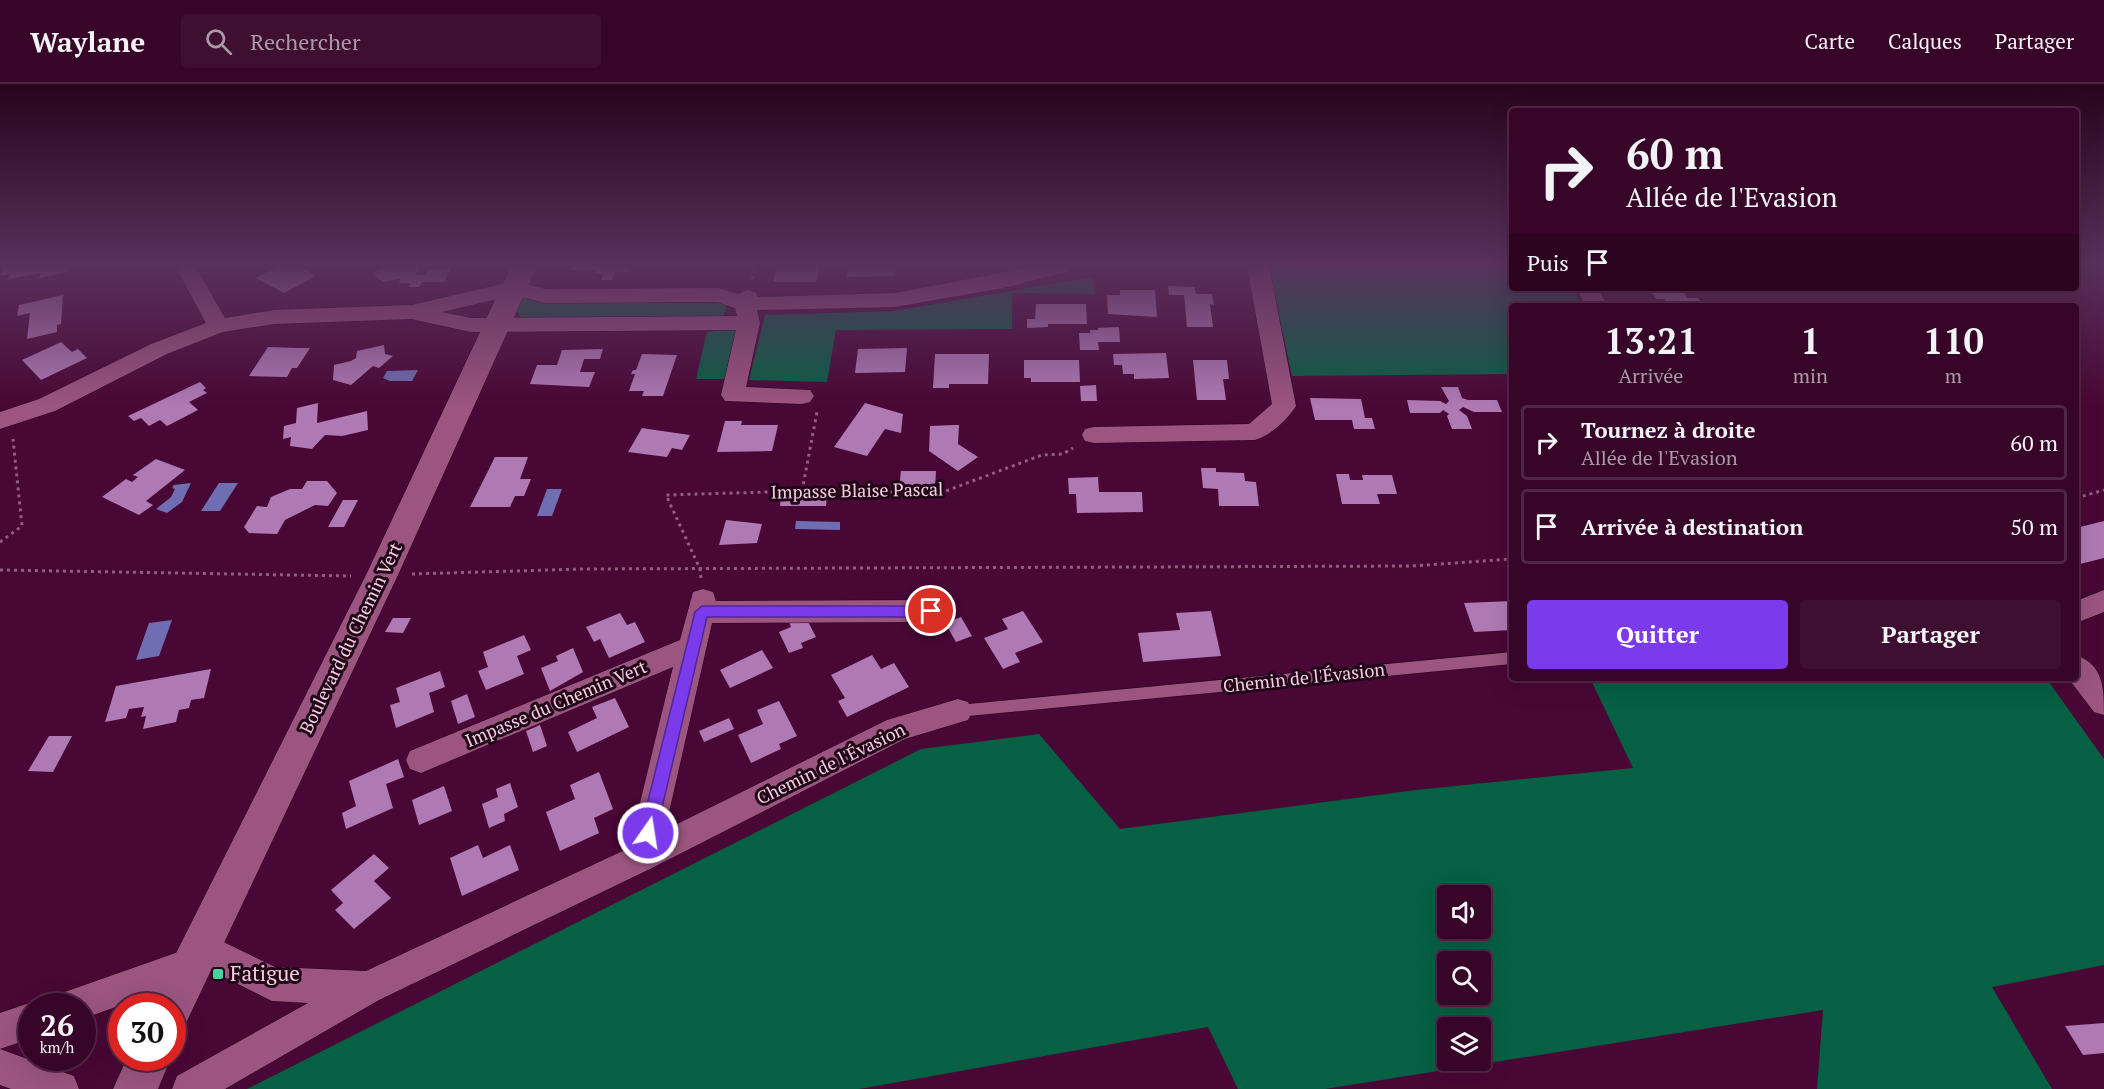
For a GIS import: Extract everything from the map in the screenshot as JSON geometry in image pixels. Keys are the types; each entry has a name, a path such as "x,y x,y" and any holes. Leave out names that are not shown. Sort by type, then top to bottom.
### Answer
{"street":[{"path":"212,313 219,326"},
{"path":"6,419 47,405 159,349 219,326 274,316 381,313"},
{"path":"416,313 471,326 670,313"},
{"name":"Boulevard du Chemin Vert","path":"178,993 382,575 502,313"},
{"path":"746,313 733,395 802,396"},
{"path":"1094,435 1256,432 1284,406 1267,313"},
{"path":"2079,611 2104,601"},
{"path":"643,856 702,606 931,611"},
{"name":"Impasse du Chemin Vert","path":"421,760 692,647"},
{"path":"2079,671 2104,703"},
{"name":"Chemin de l'Évasion","path":"190,1089 367,988 643,856 897,729 958,711"},
{"path":"96,996 195,955"},
{"name":"Chemin de l'Évasion","path":"195,955 272,984 367,988"},
{"path":"0,1031 18,1025"},
{"path":"0,1067 62,1089"},
{"path":"135,1089 143,1071"}],"lane":[{"name":"Chemin de l'Évasion","path":"958,711 1509,658"}],"path":[{"path":"802,396 818,408 802,491"},
{"path":"0,542 22,526 6,419"},
{"name":"Impasse Blaise Pascal","path":"702,606 700,569 666,495 802,491 943,492 1042,455 1063,454 1094,435"},
{"path":"2079,497 2104,490"},
{"path":"0,570 382,575 584,569 1411,566 1509,559"}],"green space":[{"path":"518,313 725,313 723,316 521,318"},
{"path":"1012,313 1012,329 836,330 827,382 749,380 765,315"},
{"path":"1279,313 1509,313 1509,374 1292,376"},
{"path":"736,329 737,340 727,379 696,379 707,332"},
{"path":"1591,681 2048,681 2104,759 2104,965 1992,987 2052,1089 1817,1089 1823,1010 1491,1063 1491,1017 1437,1017 1438,1071 1325,1089 1238,1089 1208,1027 859,1089 247,1089 921,749 1039,734 1120,829 1416,790 1633,768"}],"shaded area":[{"path":"418,370 412,381 390,381 383,378 387,371"},
{"path":"191,483 182,502 167,513 156,509 171,497 175,489 172,488 174,485"},
{"path":"219,483 238,483 220,511 201,511"},
{"path":"547,489 562,489 552,516 537,516"},
{"path":"796,521 840,522 840,530 795,529"},
{"path":"172,620 159,656 136,660 149,623"}],"building":[{"path":"18,313 62,313 61,324 57,325 57,332 27,339 30,313 17,316"},
{"path":"1035,313 1086,313 1087,324 1048,324 1048,327 1027,328 1027,319 1035,319"},
{"path":"1157,313 1157,317 1108,314"},
{"path":"1186,313 1211,313 1213,327 1187,327"},
{"path":"1119,327 1120,342 1098,342 1099,350 1080,350 1079,333 1090,333 1090,330 1098,330 1098,328"},
{"path":"61,342 72,352 78,349 87,358 41,380 22,360"},
{"path":"384,345 385,354 393,356 379,368 373,366 351,385 333,380 334,365 356,358 357,351"},
{"path":"268,347 310,348 297,368 292,368 287,377 249,376"},
{"path":"907,348 905,372 855,373 858,349"},
{"path":"603,349 600,359 584,359 580,372 595,372 589,387 530,384 537,365 557,365 562,350"},
{"path":"1166,353 1169,378 1134,379 1134,374 1123,374 1122,365 1114,365 1113,354"},
{"path":"642,354 677,355 663,396 642,396 644,391 629,391 635,374 631,374 633,370 636,370"},
{"path":"935,354 989,354 988,384 949,384 949,388 933,388"},
{"path":"1024,360 1079,360 1080,382 1031,382 1031,378 1024,378"},
{"path":"1193,360 1227,360 1229,379 1223,379 1226,400 1197,400"},
{"path":"200,382 206,388 203,390 207,393 189,402 198,410 167,426 160,420 149,426 141,418 134,421 128,416"},
{"path":"1096,385 1097,401 1081,401 1080,386"},
{"path":"1441,387 1458,387 1462,398 1468,400 1497,400 1502,412 1474,412 1463,407 1459,410 1467,416 1472,429 1452,429 1447,416 1449,414 1443,410 1440,413 1410,413 1407,400 1440,401 1446,404 1449,401"},
{"path":"1310,398 1361,399 1365,418 1372,418 1375,429 1354,429 1352,420 1315,420"},
{"path":"318,403 317,423 367,411 368,430 342,436 325,435 312,449 290,446 291,437 283,439 284,426 296,423 297,408"},
{"path":"865,403 903,414 901,433 885,429 867,456 834,447"},
{"path":"725,421 742,421 741,425 778,425 772,451 717,452"},
{"path":"959,425 958,444 978,457 958,471 929,451 930,426"},
{"path":"642,428 690,435 682,450 672,448 667,457 628,452"},
{"path":"495,457 528,457 520,479 531,479 524,496 515,496 510,507 470,507"},
{"path":"156,459 185,470 146,501 153,505 139,515 102,497 126,479 132,482 138,477 133,475"},
{"path":"1201,468 1216,468 1216,472 1244,473 1245,481 1256,482 1259,506 1219,506 1218,489 1203,488"},
{"path":"901,471 936,471 935,489 899,488"},
{"path":"1336,474 1349,474 1350,480 1363,480 1362,475 1392,475 1397,494 1377,494 1380,504 1342,504"},
{"path":"1098,477 1099,492 1142,492 1143,512 1077,513 1076,494 1069,494 1068,478"},
{"path":"307,481 327,481 337,493 328,506 315,505 285,520 277,534 249,533 244,527 257,506 267,507 271,497 290,489 302,489"},
{"path":"781,496 827,496 826,506 780,506"},
{"path":"343,500 358,500 344,527 328,527"},
{"path":"726,520 762,524 757,543 719,545"},
{"path":"2104,521 2104,558 2079,564 2079,527"},
{"path":"1509,601 1509,630 1474,632 1464,603"},
{"path":"1023,611 1043,642 1015,653 1020,662 1003,669 984,638 1008,629 1002,619"},
{"path":"1211,611 1221,656 1143,662 1138,633 1180,630 1176,613"},
{"path":"620,613 627,625 635,622 645,642 609,658 600,639 594,642 586,627"},
{"path":"805,616 816,637 801,643 803,648 789,653 779,632 791,627 789,622"},
{"path":"961,617 972,636 956,642 945,623"},
{"path":"393,618 411,618 403,633 385,632"},
{"path":"524,635 531,650 517,656 524,674 486,690 478,671 488,667 483,652"},
{"path":"573,648 583,672 550,691 541,668 558,661 556,656"},
{"path":"762,650 773,668 730,688 720,670"},
{"path":"872,655 881,669 894,663 909,687 847,717 838,701 845,698 831,675"},
{"path":"211,669 204,698 191,700 189,708 179,710 176,722 143,729 146,716 141,717 144,707 129,709 126,718 105,722 116,686"},
{"path":"440,671 445,687 429,693 434,712 396,728 390,705 400,702 396,688"},
{"path":"467,694 475,717 458,724 451,701"},
{"path":"615,698 629,727 577,752 568,732 597,718 592,707"},
{"path":"779,701 797,736 779,744 781,749 751,763 738,735 763,724 757,710"},
{"path":"729,718 734,729 704,742 699,731"},
{"path":"540,725 547,746 533,752 526,731"},
{"path":"49,736 72,736 53,772 28,771"},
{"path":"398,759 404,777 386,784 393,808 346,829 342,813 356,806 349,781"},
{"path":"599,772 613,809 594,818 599,833 560,851 546,812 575,799 570,785"},
{"path":"510,783 518,807 504,814 505,821 489,828 482,804 498,797 496,789"},
{"path":"444,786 452,811 419,825 412,800"},
{"path":"478,845 483,858 510,845 519,870 462,896 450,858"},
{"path":"374,854 389,868 374,881 391,898 354,929 335,910 343,903 331,890"},
{"path":"2104,1023 2104,1053 2083,1055 2065,1026"}],"place":[{"name":"Fatigue","path":"218,974"}],"route":[{"path":"648,833 702,612 931,611"}]}
